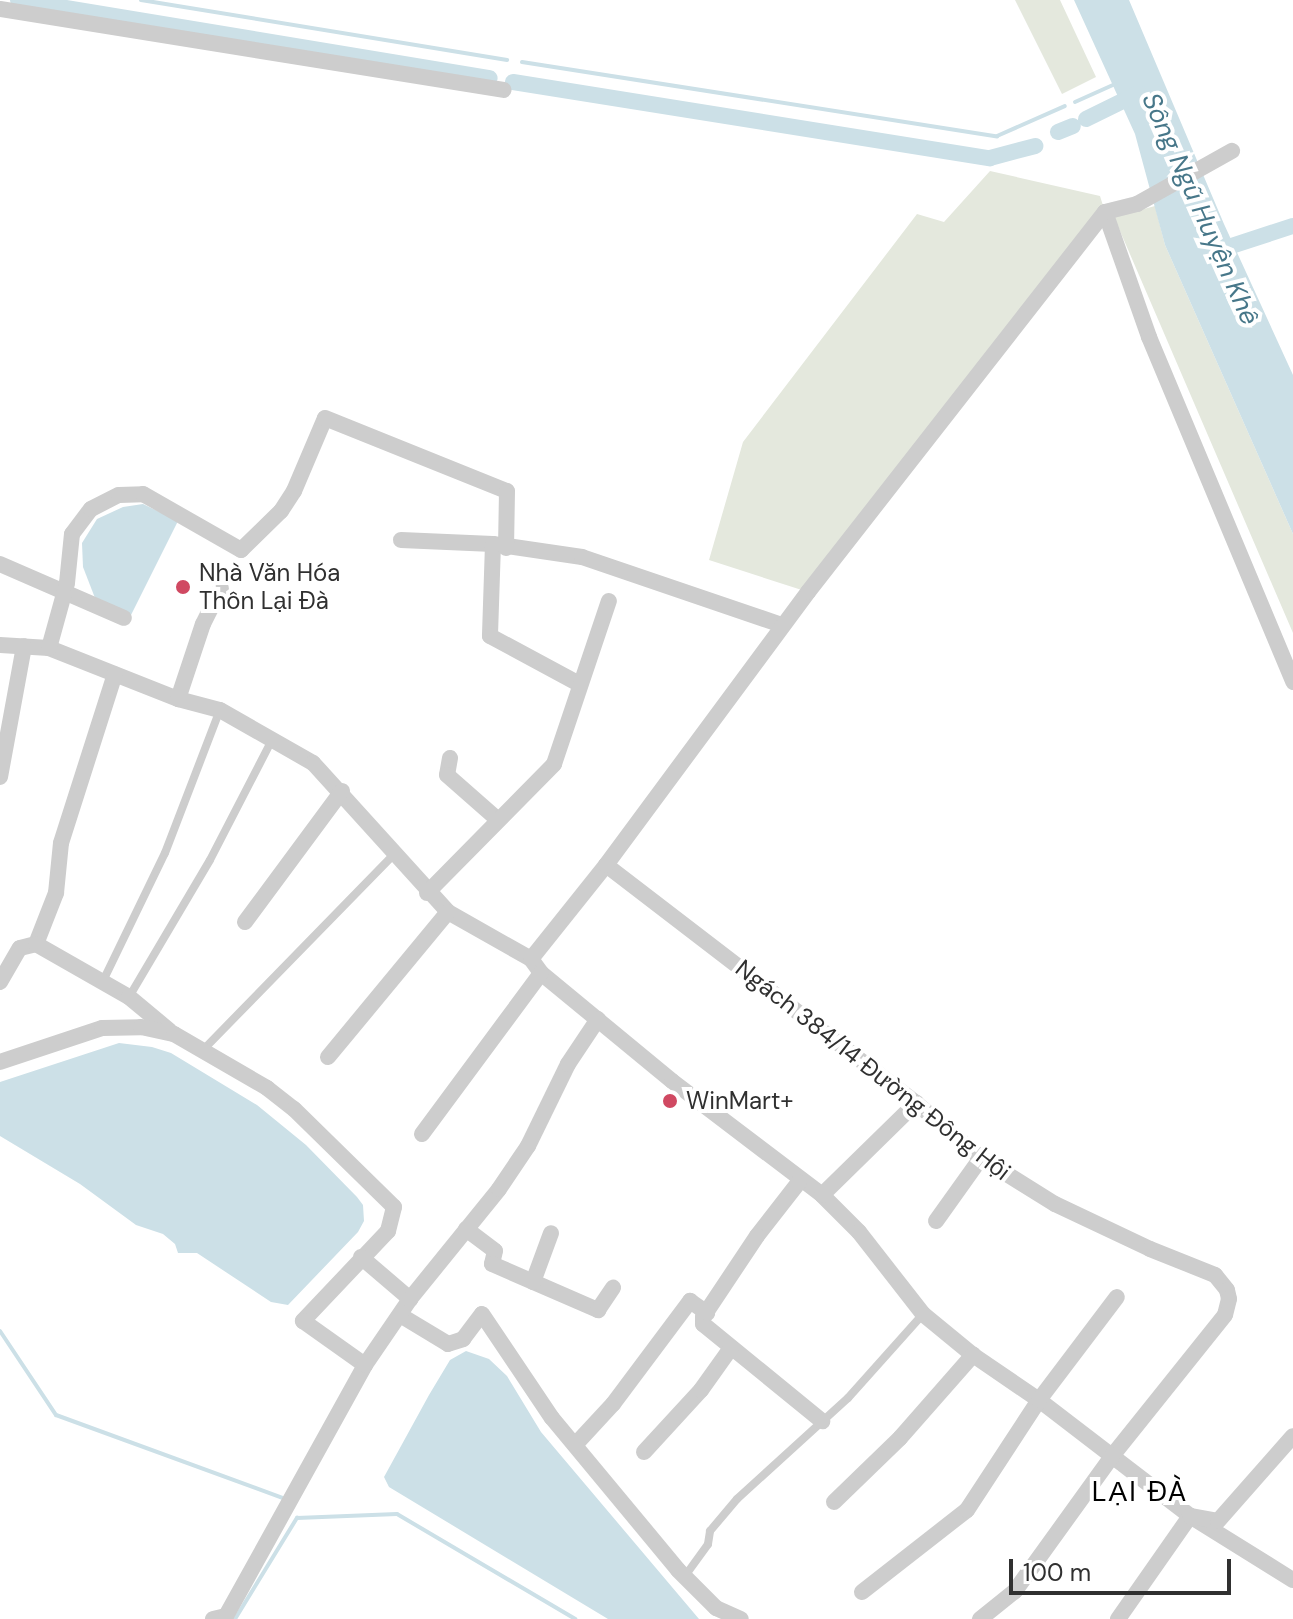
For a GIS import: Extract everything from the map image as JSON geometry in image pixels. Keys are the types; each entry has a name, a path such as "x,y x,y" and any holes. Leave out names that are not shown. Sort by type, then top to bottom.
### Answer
{"street":[{"path":"0,9 504,90"},
{"path":"531,959 606,865 782,625 1105,212 1137,204 1232,151"},
{"path":"1105,212 1149,337 1293,682"},
{"path":"49,648 65,590 72,534 91,509 131,492 153,499 241,550 281,511 294,491 325,418 507,491 490,636 579,684"},
{"path":"401,540 500,546 582,557 782,625"},
{"path":"0,564 124,618"},
{"path":"178,699 203,624 221,588"},
{"path":"427,893 554,764 609,601"},
{"path":"0,645 49,648 178,699 220,710 274,737 313,763 342,791 427,893 448,912 531,959 541,973 672,1081 777,1160 799,1182 822,1195 859,1232 923,1314 973,1355 1039,1400 1190,1516 1293,1580"},
{"path":"0,777 24,646"},
{"path":"36,944 56,893 61,843 115,674"},
{"path":"450,758 447,775 497,819"},
{"path":"245,922 342,791"},
{"name":"Ngách 384/14 Đường Đông Hội","path":"606,865 916,1103 981,1158 1055,1204 1150,1249 1215,1275 1227,1290 1229,1299 1225,1315 1113,1455 1015,1591 980,1619"},
{"path":"328,1057 448,912"},
{"path":"0,982 20,948 36,944 129,997 174,1034 276,1095 387,1197 394,1207 388,1231 303,1321 365,1365"},
{"path":"422,1134 541,973"},
{"path":"213,1619 226,1616 365,1365 410,1299 499,1189 528,1146 568,1064 598,1019"},
{"path":"0,1062 102,1028 141,1027 174,1034"},
{"path":"822,1195 916,1103"},
{"path":"936,1221 981,1158"},
{"path":"799,1182 707,1313 703,1324 822,1421"},
{"path":"466,1229 495,1251 492,1264 598,1310 613,1288"},
{"path":"533,1282 551,1233"},
{"path":"361,1257 410,1299"},
{"path":"862,1592 967,1510 1039,1400 1117,1297"},
{"path":"575,1445 613,1404 690,1301 707,1313"},
{"path":"400,1315 448,1344 463,1339 482,1314 552,1418 685,1576 716,1608 741,1619"},
{"path":"644,1452 701,1390 731,1348"},
{"path":"834,1502 900,1438 973,1355"},
{"path":"1190,1516 1218,1521 1293,1436"},
{"path":"1118,1619 1190,1516"}],"lane":[{"path":"102,982 165,853 220,710"},
{"path":"129,997 210,860 274,737"},
{"path":"203,1050 393,855"},
{"path":"685,1576 708,1544 710,1531 737,1499 848,1398 923,1314"}],"shaded area":[{"path":"1015,0 1060,0 1096,77 1062,94"},
{"path":"990,171 1100,196 1105,212 808,592 709,560 743,442 917,214 944,222"},
{"path":"1155,206 1165,245 1293,534 1293,633 1114,217"}],"water":[{"name":"Sông Ngũ Huyện Khê","path":"1074,0 1129,0 1224,224 1293,375 1293,534 1165,245 1135,134"},
{"path":"143,504 178,521 131,615 95,598 83,567 82,543 97,519 123,507"},
{"path":"119,1043 171,1053 257,1105 306,1145 363,1205 364,1221 358,1232 288,1305 271,1302 197,1253 178,1253 175,1244 163,1234 136,1225 80,1184 0,1136 0,1082"},
{"path":"466,1351 489,1359 507,1376 541,1432 699,1619 608,1619 389,1487 384,1477 429,1395 450,1360"}],"waterway":[{"path":"18,0 490,78"},
{"path":"141,0 507,60"},
{"path":"522,62 997,136 1065,106"},
{"path":"513,82 990,158 1035,146"},
{"path":"1075,102 1115,84"},
{"path":"1086,119 1139,93"},
{"path":"1058,132 1073,126"},
{"path":"1219,250 1293,226"},
{"path":"0,1331 56,1415 285,1499"},
{"path":"235,1619 297,1518 397,1514 575,1619"}],"place":[{"name":"Nhà Văn Hóa Thôn Lại Đà","path":"183,587"},
{"name":"WinMart+","path":"670,1101"}],"district":[{"name":"LẠI ĐÀ","path":"1140,1492"}]}
